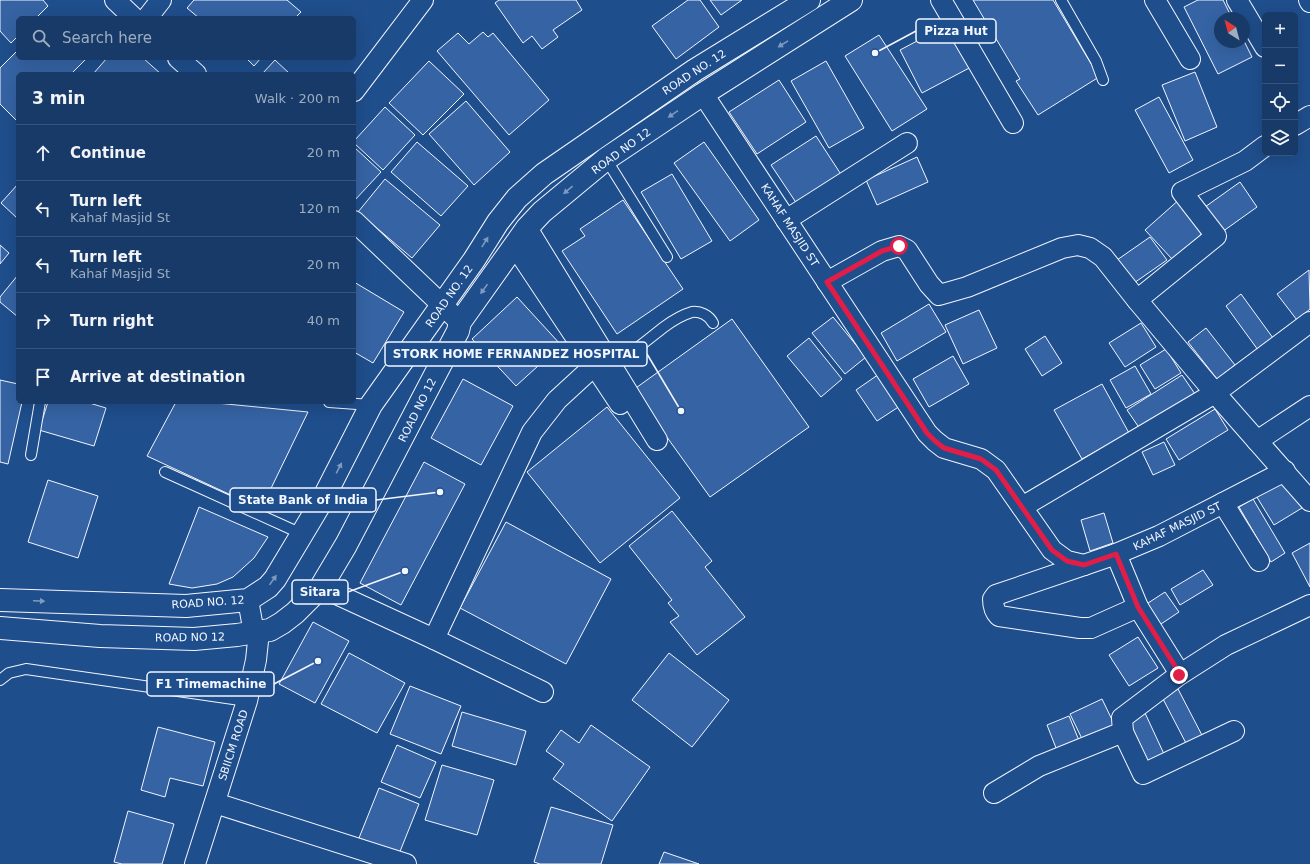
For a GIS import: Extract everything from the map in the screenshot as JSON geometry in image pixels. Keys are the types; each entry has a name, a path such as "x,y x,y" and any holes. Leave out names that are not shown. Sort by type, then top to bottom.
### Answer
{"main road":[{"name":"ROAD NO 12","path":"0,628 100,636 194,639 270,630 282,623 295,613 321,587 346,545 406,431 458,331 460,322 527,228 542,212 606,159 851,0"},
{"name":"ROAD NO. 12","path":"0,600 186,606 248,600 268,588 275,579 323,499 371,405 474,260 498,222 517,198 544,174 695,70 798,3"}],"street":[{"path":"115,0 132,16"},
{"path":"149,16 161,0"},
{"path":"356,88 423,0"},
{"path":"940,0 1013,122"},
{"path":"1155,0 1190,59"},
{"path":"1237,0 1262,42"},
{"path":"798,3 807,29"},
{"path":"180,60 194,72"},
{"name":"KAHAF MASJID ST","path":"704,94 927,433 944,448 981,459 996,470 1052,550 1067,561 1084,565 1116,554 1159,536 1285,471"},
{"path":"1298,123 1310,116"},
{"path":"786,220 907,143"},
{"path":"1137,300 1216,236 1182,192 1245,161 1262,148"},
{"path":"356,223 460,322"},
{"path":"527,228 602,364 634,427"},
{"path":"827,282 882,251 899,246 907,250 929,284 939,295 967,287 1062,248 1078,245 1090,248 1103,257 1215,393 1310,501"},
{"path":"515,246 657,440"},
{"path":"1022,507 1215,393 1310,322"},
{"path":"434,639 532,432 557,400 602,364"},
{"path":"1257,441 1310,406"},
{"path":"1224,503 1258,561"},
{"path":"1116,554 1138,607 1180,674"},
{"path":"1084,565 996,595 993,599 993,607 996,613 999,616 1080,628 1091,628 1138,607"},
{"path":"321,587 434,639 543,692"},
{"name":"SBIICM ROAD","path":"195,864 247,701 256,660 258,641 254,632 248,600"},
{"path":"1234,731 1143,774 1123,732 1122,718 1180,674 1226,645 1310,605"},
{"path":"994,793 1039,766 1123,732"},
{"path":"215,803 406,864"}],"lane":[{"path":"1060,0 1096,61 1103,80"},
{"path":"606,159 667,257"},
{"path":"602,364 618,360 627,355 672,322 692,312 704,314 713,322"},
{"path":"31,455 40,404"},
{"path":"356,404 371,405"},
{"path":"165,472 302,534"},
{"path":"0,680 9,673 26,669 247,701"}],"building":[{"path":"0,0 43,0 48,6 38,16 16,16 16,38 11,43 0,31"},
{"path":"194,0 287,0 301,12 297,16 197,16 187,8"},
{"path":"499,0 576,0 582,10 553,30 558,37 542,49 532,36 523,43 495,3"},
{"path":"688,0 700,0 719,27 676,59 652,26"},
{"path":"710,0 742,0 721,15"},
{"path":"973,0 1053,0 1099,77 1038,115 1016,81 1020,79"},
{"path":"1198,0 1223,0 1229,12 1214,12 1214,48 1248,48 1252,57 1218,74 1184,7"},
{"path":"951,23 973,66 922,93 900,50"},
{"path":"483,32 488,37 493,33 549,100 509,135 437,51 458,33 469,44"},
{"path":"879,35 927,109 892,131 845,56"},
{"path":"16,52 16,60 85,60 73,72 16,72 16,120 0,104 0,68"},
{"path":"105,60 145,60 159,72 95,72"},
{"path":"248,60 259,60 254,66"},
{"path":"275,60 288,72 264,72"},
{"path":"429,61 464,94 423,135 389,103"},
{"path":"826,61 864,128 829,148 791,81"},
{"path":"1195,72 1217,127 1185,141 1162,85"},
{"path":"779,80 806,122 757,154 729,112"},
{"path":"1159,97 1193,160 1169,173 1135,110"},
{"path":"466,101 510,152 474,185 429,134"},
{"path":"385,107 415,135 383,170 356,145 356,139"},
{"path":"816,136 844,179 799,207 771,165"},
{"path":"417,142 468,186 441,216 391,172"},
{"path":"704,142 759,220 730,241 674,163"},
{"path":"356,149 381,172 356,199"},
{"path":"917,157 928,182 877,205 866,180"},
{"path":"672,174 712,241 681,259 641,192"},
{"path":"385,179 440,225 412,258 358,212"},
{"path":"1240,182 1257,207 1222,232 1205,207"},
{"path":"16,186 16,217 1,203"},
{"path":"1181,198 1208,228 1173,260 1145,230"},
{"path":"623,200 683,289 617,334 562,251 585,236 580,229"},
{"path":"1150,237 1167,260 1134,283 1117,260"},
{"path":"0,245 9,253 0,264"},
{"path":"1309,270 1310,309 1297,320 1277,294"},
{"path":"16,277 16,315 0,302 0,297"},
{"path":"356,283 404,312 373,363 356,353"},
{"path":"1241,294 1273,338 1258,350 1226,306"},
{"path":"517,297 561,345 516,386 472,339"},
{"path":"929,304 946,332 897,361 881,333"},
{"path":"979,310 997,348 963,364 945,325"},
{"path":"833,317 866,357 845,374 812,333"},
{"path":"732,319 809,427 710,497 633,390"},
{"path":"1141,323 1156,347 1125,367 1109,343"},
{"path":"1206,328 1235,365 1217,379 1188,342"},
{"path":"1045,336 1062,363 1042,376 1025,349"},
{"path":"809,338 842,379 821,397 787,356"},
{"path":"1166,349 1181,373 1155,389 1140,365"},
{"path":"953,356 969,384 929,407 913,379"},
{"path":"1135,366 1151,394 1126,408 1110,380"},
{"path":"882,372 903,404 877,421 856,390"},
{"path":"1182,375 1195,394 1140,429 1127,410"},
{"path":"463,379 513,406 481,465 431,438"},
{"path":"0,380 16,384 16,404 22,404 8,464 0,462"},
{"path":"1102,384 1129,433 1082,459 1054,410"},
{"path":"47,404 93,404 106,408 94,446 39,430"},
{"path":"175,404 226,404 308,412 261,509 147,456"},
{"path":"607,407 680,498 600,563 527,472"},
{"path":"1215,409 1228,430 1179,460 1166,439"},
{"path":"1164,442 1175,465 1153,475 1142,452"},
{"path":"424,462 465,484 401,605 360,583"},
{"path":"1283,476 1302,508 1274,525 1255,494"},
{"path":"48,480 98,496 78,558 28,542"},
{"path":"1253,499 1285,553 1271,562 1239,507"},
{"path":"199,507 268,537 254,558 233,577 217,584 192,588 169,584"},
{"path":"672,511 712,561 705,567 745,617 697,655 670,622 679,616 668,603 672,600 629,546"},
{"path":"1104,513 1113,543 1090,551 1081,520"},
{"path":"506,522 611,579 566,664 460,608"},
{"path":"1310,543 1310,587 1292,553"},
{"path":"1203,570 1213,585 1180,605 1171,589"},
{"path":"1165,592 1179,612 1155,628 1142,607"},
{"path":"313,622 349,641 315,703 279,684"},
{"path":"1138,637 1158,668 1129,686 1109,655"},
{"path":"349,653 405,683 377,733 321,704"},
{"path":"669,653 729,700 692,747 632,700"},
{"path":"410,686 461,706 441,754 390,734"},
{"path":"1178,689 1205,741 1189,749 1162,697"},
{"path":"1102,699 1117,730 1085,745 1070,714"},
{"path":"462,712 526,731 516,765 452,746"},
{"path":"1145,713 1164,754 1143,764 1124,723"},
{"path":"1069,716 1080,743 1058,753 1047,725"},
{"path":"591,725 650,767 612,821 553,779 564,764 546,751 561,730 579,743"},
{"path":"158,727 215,742 203,786 170,778 165,797 141,790"},
{"path":"397,745 436,762 420,798 381,782"},
{"path":"442,765 494,780 477,835 425,820"},
{"path":"379,788 419,804 399,854 359,838"},
{"path":"551,807 613,825 601,864 540,864 534,862"},
{"path":"128,811 174,824 162,864 122,864 114,862"},
{"path":"664,852 699,864 659,864"}],"place":[{"name":"Pizza Hut","path":"875,53"},
{"name":"STORK HOME FERNANDEZ HOSPITAL","path":"681,411"},
{"name":"State Bank of India","path":"440,492"},
{"name":"Sitara","path":"405,571"},
{"name":"F1 Timemachine","path":"318,661"}],"route":[{"path":"899,246 882,251 827,282 927,433 935,441 944,448 981,459 996,470 1052,550 1067,561 1084,565 1116,554 1138,607 1180,674 1179,675"}]}
